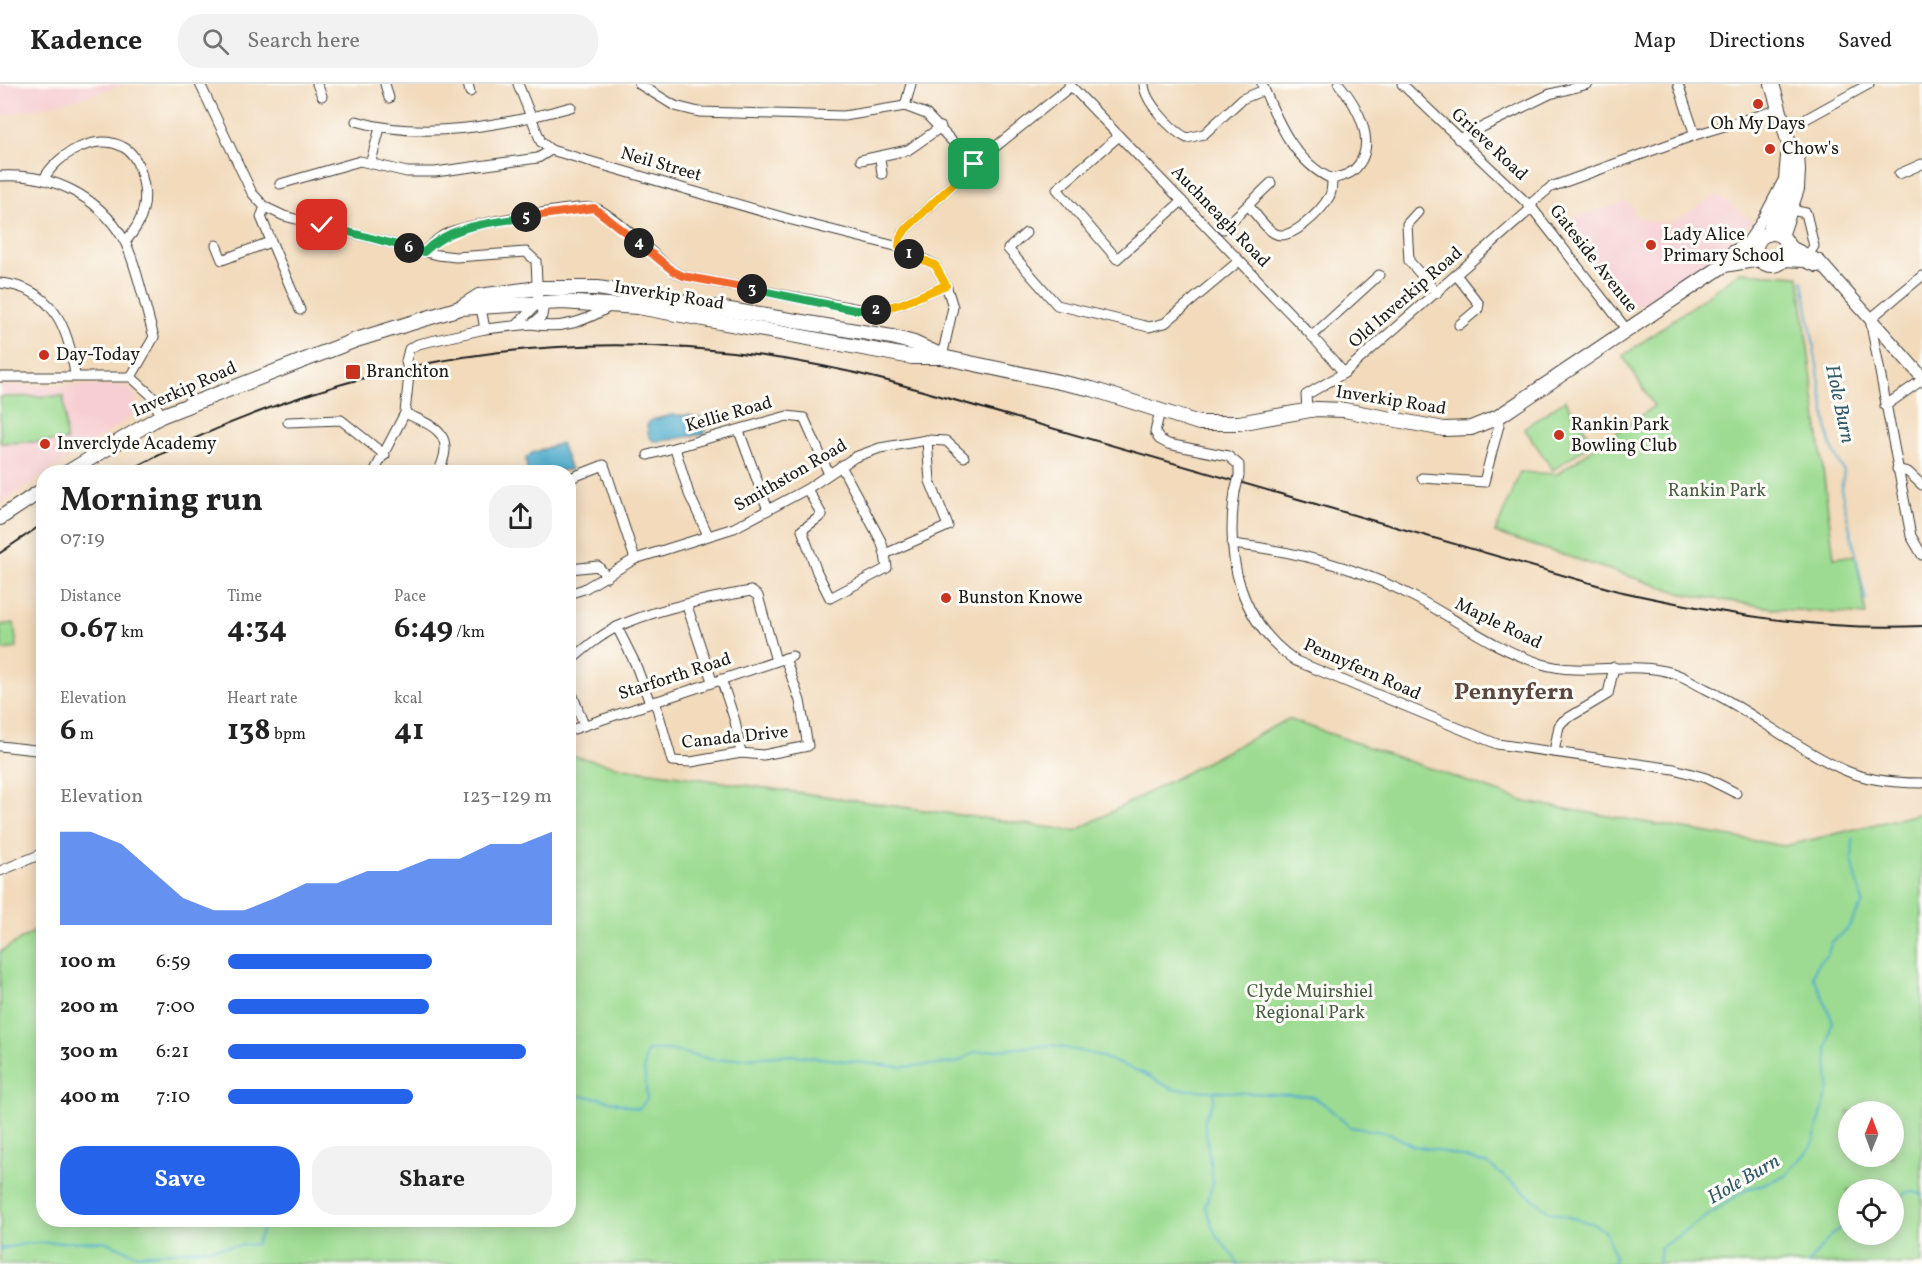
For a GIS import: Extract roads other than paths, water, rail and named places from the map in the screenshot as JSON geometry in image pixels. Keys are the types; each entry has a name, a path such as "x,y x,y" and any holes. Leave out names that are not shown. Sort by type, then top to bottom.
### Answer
{"highway":[{"path":"1760,259 1756,252 1774,239 1791,210 1798,171 1797,156 1787,137 1772,84"},
{"path":"1783,260 1774,239 1786,175 1787,137"},
{"name":"Inverkip Road","path":"460,308 538,303 613,305 675,312 912,357 942,357 1092,388 1199,423 1239,423 1307,409 1344,410 1444,429 1471,428 1498,417 1724,266 1733,253 1743,247 1774,239"},
{"name":"Inverkip Road","path":"1724,266 1760,259 1771,265 1783,260"},
{"name":"Inverkip Road","path":"80,465 161,416 356,340 460,308 479,296 538,288 598,288 802,321 903,340 942,357"},
{"path":"0,518 36,494"}],"main road":[{"path":"1774,239 1809,254 1829,273 1922,378"},
{"path":"1783,260 1805,261 1829,273"}],"street":[{"path":"317,84 322,96"},
{"path":"385,84 389,98"},
{"path":"280,184 360,161 371,161 407,172 435,172 538,158 551,150 541,142 518,84"},
{"path":"639,84 675,106 699,112 844,116 905,106 926,114 941,127 974,164"},
{"path":"905,106 911,84"},
{"path":"1144,84 1144,91 1152,105 1187,138 1204,134 1242,99 1263,87 1285,135 1320,174 1332,179 1353,171 1363,157 1363,119 1356,104 1339,84"},
{"path":"1405,87 1417,84"},
{"path":"1458,139 1550,94 1588,84"},
{"path":"1678,84 1695,135"},
{"path":"1787,137 1869,84"},
{"path":"203,85 252,193 265,207 284,216 424,252 456,257 526,252 536,261 538,303 543,310 542,316 532,324"},
{"path":"899,247 900,238 906,229 974,164 1071,85"},
{"name":"Auchneagh Road","path":"1071,85 1344,373"},
{"name":"Grieve Road","path":"1405,87 1530,207"},
{"path":"356,121 380,128 437,130 531,118 571,107"},
{"name":"Old Inverkip Road","path":"1307,409 1306,395 1344,373 1437,294 1551,187 1695,135 1779,109"},
{"path":"861,160 880,158 908,150 941,127"},
{"path":"371,161 380,128"},
{"path":"1119,136 1057,189 1117,259 1182,201"},
{"path":"44,179 58,159 78,148 103,143 123,147 133,157 142,176 144,209 134,232 125,242"},
{"name":"Neil Street","path":"551,150 835,232 899,247 935,265 946,285 952,307 942,357"},
{"path":"880,158 882,174"},
{"path":"1899,174 1922,164"},
{"path":"1743,247 1762,220 1786,175"},
{"path":"0,176 44,179 66,186 86,198 108,217 125,242 154,337 131,376"},
{"path":"1248,206 1275,234 1285,236 1293,233 1331,195 1332,179"},
{"path":"1223,229 1271,183"},
{"path":"265,207 261,217 300,310"},
{"name":"Gateside Avenue","path":"1530,207 1627,330"},
{"path":"424,252 437,238 453,231 545,213 594,208 607,215 673,271 683,276 869,311 901,304 946,285"},
{"path":"1791,210 1806,213 1814,246 1809,254"},
{"path":"1418,212 1407,224 1409,261 1437,294"},
{"path":"1026,233 1008,249 1057,305 1149,327 1165,323 1239,261"},
{"path":"216,245 222,261 270,242"},
{"path":"1311,336 1379,275"},
{"path":"1457,276 1479,304 1478,309 1459,325"},
{"path":"1922,276 1870,319 1911,536 1922,555"},
{"path":"0,283 17,284 39,295 58,316 71,345 75,375"},
{"path":"518,324 538,303"},
{"path":"379,465 405,413 409,375 406,361 409,349 418,344 485,329 518,324 564,325 585,322 613,305"},
{"path":"481,308 485,329"},
{"path":"0,377 131,376 151,395 161,416"},
{"path":"1885,406 1922,378"},
{"name":"Pennyfern Road","path":"1160,411 1155,432 1159,440 1168,444 1228,456 1239,465 1232,544 1236,578 1247,603 1270,639 1296,661 1497,744 1674,769 1706,778 1736,793"},
{"path":"405,413 436,428 446,444 445,459 442,465"},
{"name":"Kellie Road","path":"648,455 787,416 804,418 829,474"},
{"path":"1422,478 1484,482 1499,425 1498,417"},
{"path":"288,422 341,420 385,455"},
{"path":"739,431 768,510"},
{"path":"885,554 948,526 930,482 927,440"},
{"name":"Smithston Road","path":"576,590 606,577 620,566 635,559 734,528 807,489 855,457 880,448 927,440 946,441 964,457"},
{"name":"Kellie Road","path":"675,448 689,494 708,535"},
{"path":"576,476 604,465 635,559"},
{"path":"807,489 822,515 802,530 817,572 830,598 887,568 881,541 841,466"},
{"path":"1897,469 1908,472 1922,485"},
{"name":"Maple Road","path":"1232,544 1299,554 1375,580 1417,599 1495,645 1541,664 1553,667 1614,668 1672,673 1726,699 1844,770 1892,783 1922,783"},
{"path":"576,568 598,566 606,577"},
{"path":"576,656 593,641 617,627 653,613 751,591 758,596 784,658"},
{"path":"687,606 735,721 741,753"},
{"path":"617,627 652,702"},
{"name":"Starforth Road","path":"576,728 784,658"},
{"name":"Canada Drive","path":"652,702 672,761 691,762 741,753 763,755 807,746 800,701 784,658"},
{"path":"1554,752 1559,726 1563,720 1608,694 1614,668"},
{"path":"576,704 584,725"},
{"path":"0,746 36,750"},
{"path":"0,871 36,856"}],"water":[{"path":"672,415 688,415 706,419 707,428 704,434 661,441 654,441 649,437 647,425 651,420"},
{"path":"561,443 569,465 526,465 526,458 532,453"}],"waterway":[{"name":"Hole Burn","path":"1803,281 1830,444 1844,472 1841,489 1866,601"},
{"name":"Hole Burn","path":"1658,1264 1660,1248 1744,1191 1785,1176 1812,1146 1829,1088 1827,1050 1832,1019 1813,975 1818,963 1828,954 1831,943 1848,928 1863,903 1852,861 1853,839"},
{"path":"576,1096 599,1098 639,1109 647,1099 644,1068 646,1052 651,1050 670,1050 714,1060 792,1055 902,1067 956,1063 975,1052 1052,1045 1097,1055 1143,1073 1172,1089 1310,1096 1323,1103 1350,1127 1389,1133 1413,1146 1488,1164 1550,1212 1594,1224 1606,1232 1615,1258 1612,1264"},
{"path":"1214,1093 1214,1101 1204,1120 1213,1183 1205,1206 1215,1233 1239,1264"},
{"path":"1904,1194 1913,1192 1922,1195"},
{"path":"0,1249 30,1243 104,1241 138,1255 256,1244 264,1227"},
{"path":"1808,1264 1838,1229"}],"railway":[{"path":"141,465 218,428 311,394 404,368 498,352 593,345 690,348 788,360 888,381 1618,591 1769,619 1845,626 1922,626"},
{"path":"0,553 36,528"}],"place":[{"name":"Oh My Days","path":"1758,104"},
{"name":"Chow's","path":"1770,149"},
{"name":"Lady Alice Primary School","path":"1651,245"},
{"name":"Day-Today","path":"44,355"},
{"name":"Branchton","path":"353,372"},
{"name":"Rankin Park Bowling Club","path":"1559,435"},
{"name":"Inverclyde Academy","path":"45,444"},
{"name":"Bunston Knowe","path":"946,598"}],"district":[{"name":"Pennyfern","path":"1514,693"}],"park label":[{"name":"Rankin Park","path":"1717,491"},
{"name":"Clyde Muirshiel Regional Park","path":"1310,1002"}]}
